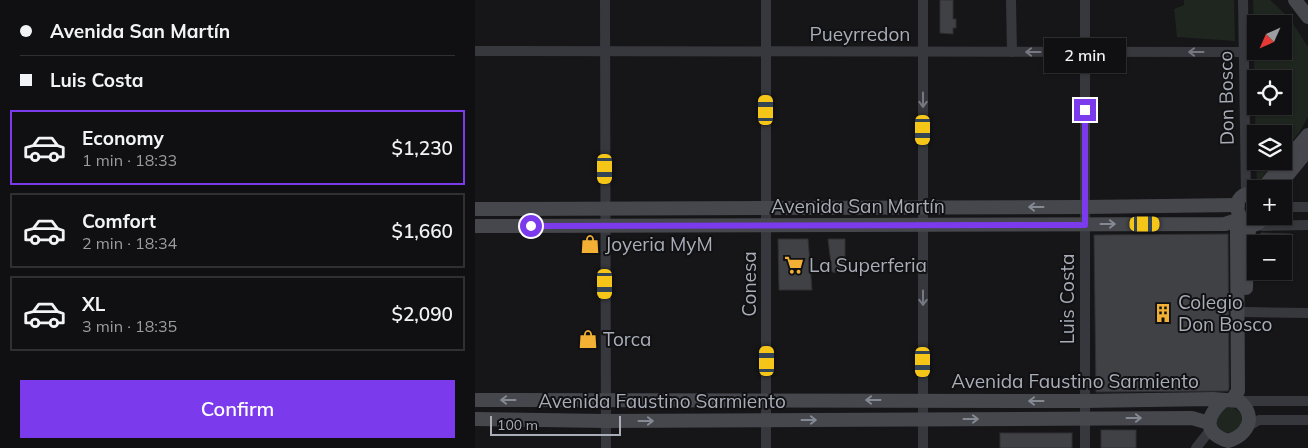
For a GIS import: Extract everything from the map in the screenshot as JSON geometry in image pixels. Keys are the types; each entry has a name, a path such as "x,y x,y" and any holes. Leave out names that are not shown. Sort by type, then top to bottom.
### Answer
{"street":[{"path":"605,0 606,448"},
{"name":"Conesa","path":"766,0 767,448"},
{"path":"923,0 923,448"},
{"path":"1011,0 1011,52"},
{"name":"Luis Costa","path":"1085,0 1085,448"},
{"name":"Don Bosco","path":"1243,0 1248,180"},
{"path":"1295,0 1308,17"},
{"path":"1302,0 1308,4"},
{"name":"Pueyrredon","path":"475,51 1245,52"},
{"path":"1270,180 1308,135"},
{"path":"1283,180 1308,150"},
{"name":"Avenida San Martín","path":"475,209 1085,207 1247,212"},
{"path":"1292,207 1308,208"},
{"name":"Avenida San Martín","path":"475,226 1225,224 1247,213"},
{"name":"Don Bosco","path":"1237,401 1237,229 1247,215"},
{"name":"Don Bosco","path":"1237,401 1246,312 1248,225"},
{"name":"Avenida San Martín","path":"1263,225 1308,225"},
{"path":"1246,312 1308,313"},
{"name":"Avenida Faustino Sarmiento","path":"475,400 1084,401 1213,398 1237,401 1308,401"},
{"path":"1237,401 1249,412 1250,418 1247,427"},
{"name":"Avenida Faustino Sarmiento","path":"1210,426 1213,412 1237,401"},
{"name":"Avenida Faustino Sarmiento","path":"475,418 606,421 1192,418 1210,426 1218,437 1229,445 1247,427 1259,420 1308,420"},
{"path":"1195,448 1210,426"}],"shaded area":[{"path":"1184,0 1234,0 1235,41 1177,37 1174,9 1184,5"},
{"path":"1253,0 1270,0 1286,15 1253,15"},
{"path":"1293,24 1308,47 1308,117 1292,142 1292,125 1255,125 1255,115 1292,115 1292,70 1254,70 1254,60 1293,60"},
{"path":"1256,170 1268,170 1260,180 1257,180"},
{"path":"1229,407 1238,411 1242,420 1238,429 1229,433 1220,429 1216,420 1220,411"}],"building":[{"path":"940,0 953,0 953,19 956,19 956,28 953,28 953,34 940,33"},
{"path":"1261,233 1291,234 1291,235 1260,235"},
{"name":"Colegio Don Bosco","path":"1228,234 1228,391 1096,392 1094,235"},
{"name":"Joyeria MyM","path":"585,237 595,237 594,252 584,252"},
{"name":"La Superferia","path":"778,239 808,239 812,290 779,290"},
{"path":"828,239 845,239 845,273 832,272"},
{"path":"1101,430 1136,430 1136,448 1101,448"},
{"path":"1000,433 1072,433 1072,448 1000,448"}],"place":[{"name":"Joyeria MyM","path":"590,244"},
{"name":"La Superferia","path":"794,265"},
{"name":"Colegio Don Bosco","path":"1163,313"},
{"name":"Torca","path":"588,339"}],"route":[{"path":"531,226 1085,225 1085,110"}]}
